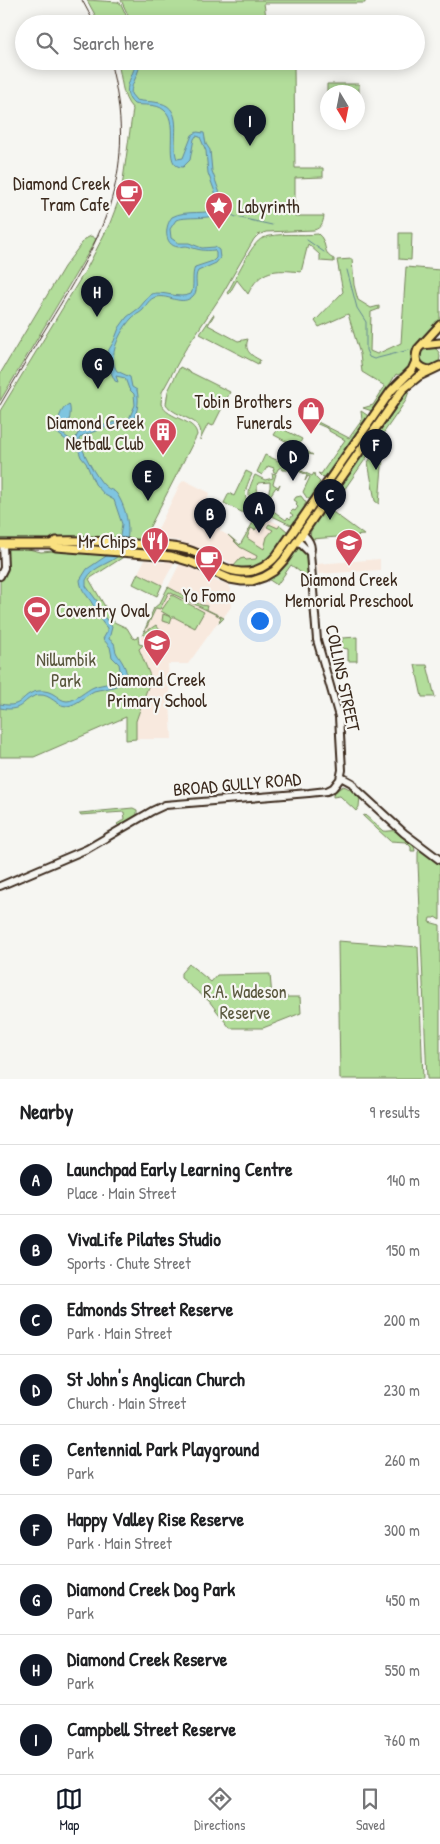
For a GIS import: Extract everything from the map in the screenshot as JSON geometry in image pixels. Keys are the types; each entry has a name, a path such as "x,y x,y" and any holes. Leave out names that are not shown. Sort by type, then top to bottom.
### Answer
{"main road":[{"path":"2,544 51,544 56,541 148,545 190,550 228,569 238,572 255,571 272,561 391,391 412,370 416,361 416,353 440,325"},
{"path":"422,345 440,343 440,336"},
{"path":"430,343 440,348"},
{"path":"416,361 421,367 430,370"},
{"path":"51,544 56,547 180,558 238,581 257,580 274,571 298,541 399,394 414,379 440,366"},
{"path":"294,531 302,534"},
{"path":"294,531 298,541"},
{"path":"146,554 148,545"},
{"path":"238,572 238,581"}],"street":[{"name":"COLLINS STREET","path":"302,534 309,542 311,549 317,640 339,721 340,779"},
{"path":"298,541 310,553"},
{"path":"0,576 4,568 2,544"},
{"path":"340,779 355,788 404,833 440,860"},
{"name":"BROAD GULLY ROAD","path":"0,886 87,849 165,805 324,791 333,788 340,779"}],"shaded area":[{"path":"184,480 210,493 197,520 207,525 210,523 221,528 220,531 240,545 258,513 285,528 288,532 272,556 237,568 229,566 231,563 201,548 197,550 179,544 180,541 167,540 164,543 158,542 155,535 180,484"},
{"path":"146,557 148,557 146,560 164,562 168,559 175,561 162,585 138,573"},
{"name":"Diamond Creek Memorial Preschool","path":"380,559 380,570 318,574 317,564"},
{"name":"Diamond Creek Primary School","path":"180,563 203,570 199,572 221,583 227,582 231,589 231,607 188,664 168,664 172,739 136,739 136,721 151,678 139,649 144,644 141,638 157,607 160,609 169,592 166,591"}],"green space":[{"path":"87,0 118,2 121,4 126,15 95,15"},
{"path":"121,0 365,0 365,3 264,3 266,15 128,15"},
{"path":"120,70 135,70 129,84 135,76 136,70 294,70 295,168 323,168 323,177 295,178 295,216 324,216 323,221 320,227 314,230 266,232 258,235 185,350 162,392 161,404 169,413 192,426 197,435 144,538 137,541 0,539 0,411 87,268 110,223 121,194 133,109 124,92"},
{"path":"327,84 359,84 359,85"},
{"path":"399,233 412,233 411,260 399,259"},
{"path":"318,234 334,262 320,261 320,255 308,244 301,272 269,272 258,280 248,294 237,280 229,294 227,293 248,254 258,241 276,235"},
{"path":"91,236 96,239 90,250 0,401 0,374 64,267 85,239"},
{"path":"352,259 354,285 358,300 371,308 379,306 379,309 371,312 370,351 377,354 401,343 406,267 440,270 440,321 414,349 411,367 398,375 396,374 372,411 363,408 373,405 385,386 362,372 360,354 348,314 319,327 315,321 343,292 337,260"},
{"path":"213,315 208,325 238,341 248,339 247,349 260,360 258,364 200,334"},
{"path":"430,347 437,350 440,357 437,364 430,367 423,364 420,357 423,350"},
{"path":"180,367 230,392 213,426 208,424 200,440 201,432 195,422 176,413 166,404 168,391"},
{"path":"418,369 420,372 303,523 394,391"},
{"path":"409,388 405,402 335,503 335,506 331,507 330,502 338,487 398,400"},
{"path":"361,411 369,418 337,465 323,478 318,473 321,474 345,440 329,431 329,429 311,421 312,419 349,438 362,420"},
{"path":"279,427 302,439 300,447 313,455 309,454 303,463 306,452 297,448 292,462 295,464 293,467 312,476 314,473 320,482 311,500 303,492 310,477 308,476 305,481 307,475 292,468 290,470 283,470 281,467 276,473 273,471 274,468 268,466 262,475 257,472 265,455 288,465 295,446 274,435"},
{"path":"380,451 383,454 379,504 375,501 368,462 375,453"},
{"path":"246,471 252,474 245,493 247,502 262,516 260,519 266,522 263,526 259,525 255,530 251,528 247,538 264,549 267,537 273,530 267,527 269,524 278,528 280,525 288,532 279,548 266,561 251,568 242,569 233,567 240,559 256,559 257,556 240,547 228,535 240,545 255,519 224,503 229,493 234,496"},
{"path":"272,473 276,474 273,484 278,487 280,484 278,489 276,487 268,499 270,501 267,499 270,482 258,483 257,486 258,499 263,508 267,507 264,512 250,500 250,486 255,475 265,480 273,478"},
{"path":"301,496 307,504 293,526 268,514 270,509 274,508 272,510 286,520 288,517 290,519 293,515 290,513 298,507 296,505 297,502 294,500 296,497"},
{"path":"330,510 364,535 311,539 310,535 314,524 323,511"},
{"name":"Nillumbik Park","path":"20,547 41,552 54,551 125,556 89,579 114,622 127,628 133,638 136,639 138,636 139,644 143,645 139,649 151,678 136,721 136,739 126,740 126,717 34,757 0,757 0,579 4,576 7,549"},
{"path":"301,547 306,552 308,578 291,565 277,585 268,579 279,571 297,548"},
{"path":"138,573 162,585 157,596 133,584"},
{"path":"168,587 201,605 207,606 206,609 224,618 219,623 221,617 169,592 160,609 156,608 144,633 156,625 162,633 149,642 144,634 142,636 154,608 160,603"},
{"path":"172,595 204,612 195,628 174,617 172,617 170,623 162,621 163,614 171,617 161,611"},
{"path":"357,637 357,661 348,661 348,649 342,648 342,638"},
{"path":"415,665 427,665 435,697 422,697"},
{"path":"343,786 360,796 359,807 356,811 340,796 333,797 333,793"},
{"path":"133,808 137,810 137,815 119,826 117,824 125,819 124,812 80,815 80,813"},
{"path":"365,815 383,831 395,831 405,836 415,848 415,851 411,851 411,847 406,842 390,841 363,816"},
{"path":"420,849 440,863 440,920 435,917 430,918 429,922 440,925 440,1079 427,1079 418,863 418,852"},
{"path":"338,941 418,947 423,1079 340,1079"},
{"name":"R.A. Wadeson Reserve","path":"189,964 211,982 217,975 270,974 272,997 300,997 301,1013 263,1028 230,1028 209,1001 181,978 181,973"}],"water":[{"path":"134,70 138,70 131,94 136,100 168,106 173,112 176,127 175,152 177,159 183,158 192,135 197,132 204,133 206,144 210,150 212,171 222,199 223,209 219,213 208,217 176,220 170,229 171,238 178,243 189,243 202,248 215,247 219,250 220,258 216,263 198,271 196,291 189,299 180,300 156,297 148,302 143,310 127,324 116,344 113,359 117,371 130,377 132,387 137,390 138,405 134,418 129,427 121,424 111,426 82,436 79,439 86,457 98,477 105,486 117,494 126,514 128,536 124,549 116,558 89,575 86,580 86,586 97,601 99,610 112,627 109,639 114,643 116,653 123,663 126,677 120,684 111,688 94,691 78,702 67,706 47,696 39,695 29,699 19,707 0,708 0,704 14,705 28,695 38,691 52,693 64,700 70,701 94,687 116,681 121,675 119,664 112,657 110,647 103,639 107,628 83,591 80,580 87,569 118,548 122,524 114,500 105,495 95,484 76,443 67,441 56,432 57,424 61,412 69,404 70,413 67,430 62,429 61,433 71,440 75,440 78,433 118,421 128,421 135,405 134,394 129,389 125,378 116,376 118,382 115,381 106,362 107,353 119,328 127,317 139,308 151,294 161,293 186,296 191,294 195,267 213,261 216,258 214,250 173,245 170,243 167,234 168,225 172,217 184,213 209,212 218,208 219,203 208,173 206,151 200,137 196,136 194,139 190,160 183,167 176,165 171,153 171,125 169,116 161,108 134,104 128,94 129,83"}],"waterway":[{"path":"221,210 236,217 272,225"},
{"path":"307,240 324,252"},
{"path":"347,270 357,308 366,322 366,350 369,357 374,359 409,350"}],"railway":[{"path":"82,0 90,15"},
{"path":"0,405 86,259 101,229 111,200 118,169 121,136 118,100 112,70"}],"place":[{"name":"Campbell Street Reserve","path":"250,146"},
{"name":"Diamond Creek Tram Cafe","path":"129,217"},
{"name":"Labyrinth","path":"219,230"},
{"name":"Diamond Creek Reserve","path":"97,317"},
{"name":"Diamond Creek Dog Park","path":"98,389"},
{"name":"Tobin Brothers Funerals","path":"311,435"},
{"name":"Diamond Creek Netball Club","path":"163,456"},
{"name":"Happy Valley Rise Reserve","path":"376,470"},
{"name":"St John's Anglican Church","path":"293,481"},
{"name":"Centennial Park Playground","path":"148,501"},
{"name":"Edmonds Street Reserve","path":"330,520"},
{"name":"Launchpad Early Learning Centre","path":"259,533"},
{"name":"VivaLife Pilates Studio","path":"210,539"},
{"name":"Mr Chips","path":"155,565"},
{"name":"Diamond Creek Memorial Preschool","path":"349,567"},
{"name":"Yo Fomo","path":"209,583"},
{"name":"Coventry Oval","path":"37,634"},
{"name":"Diamond Creek Primary School","path":"157,667"}]}
